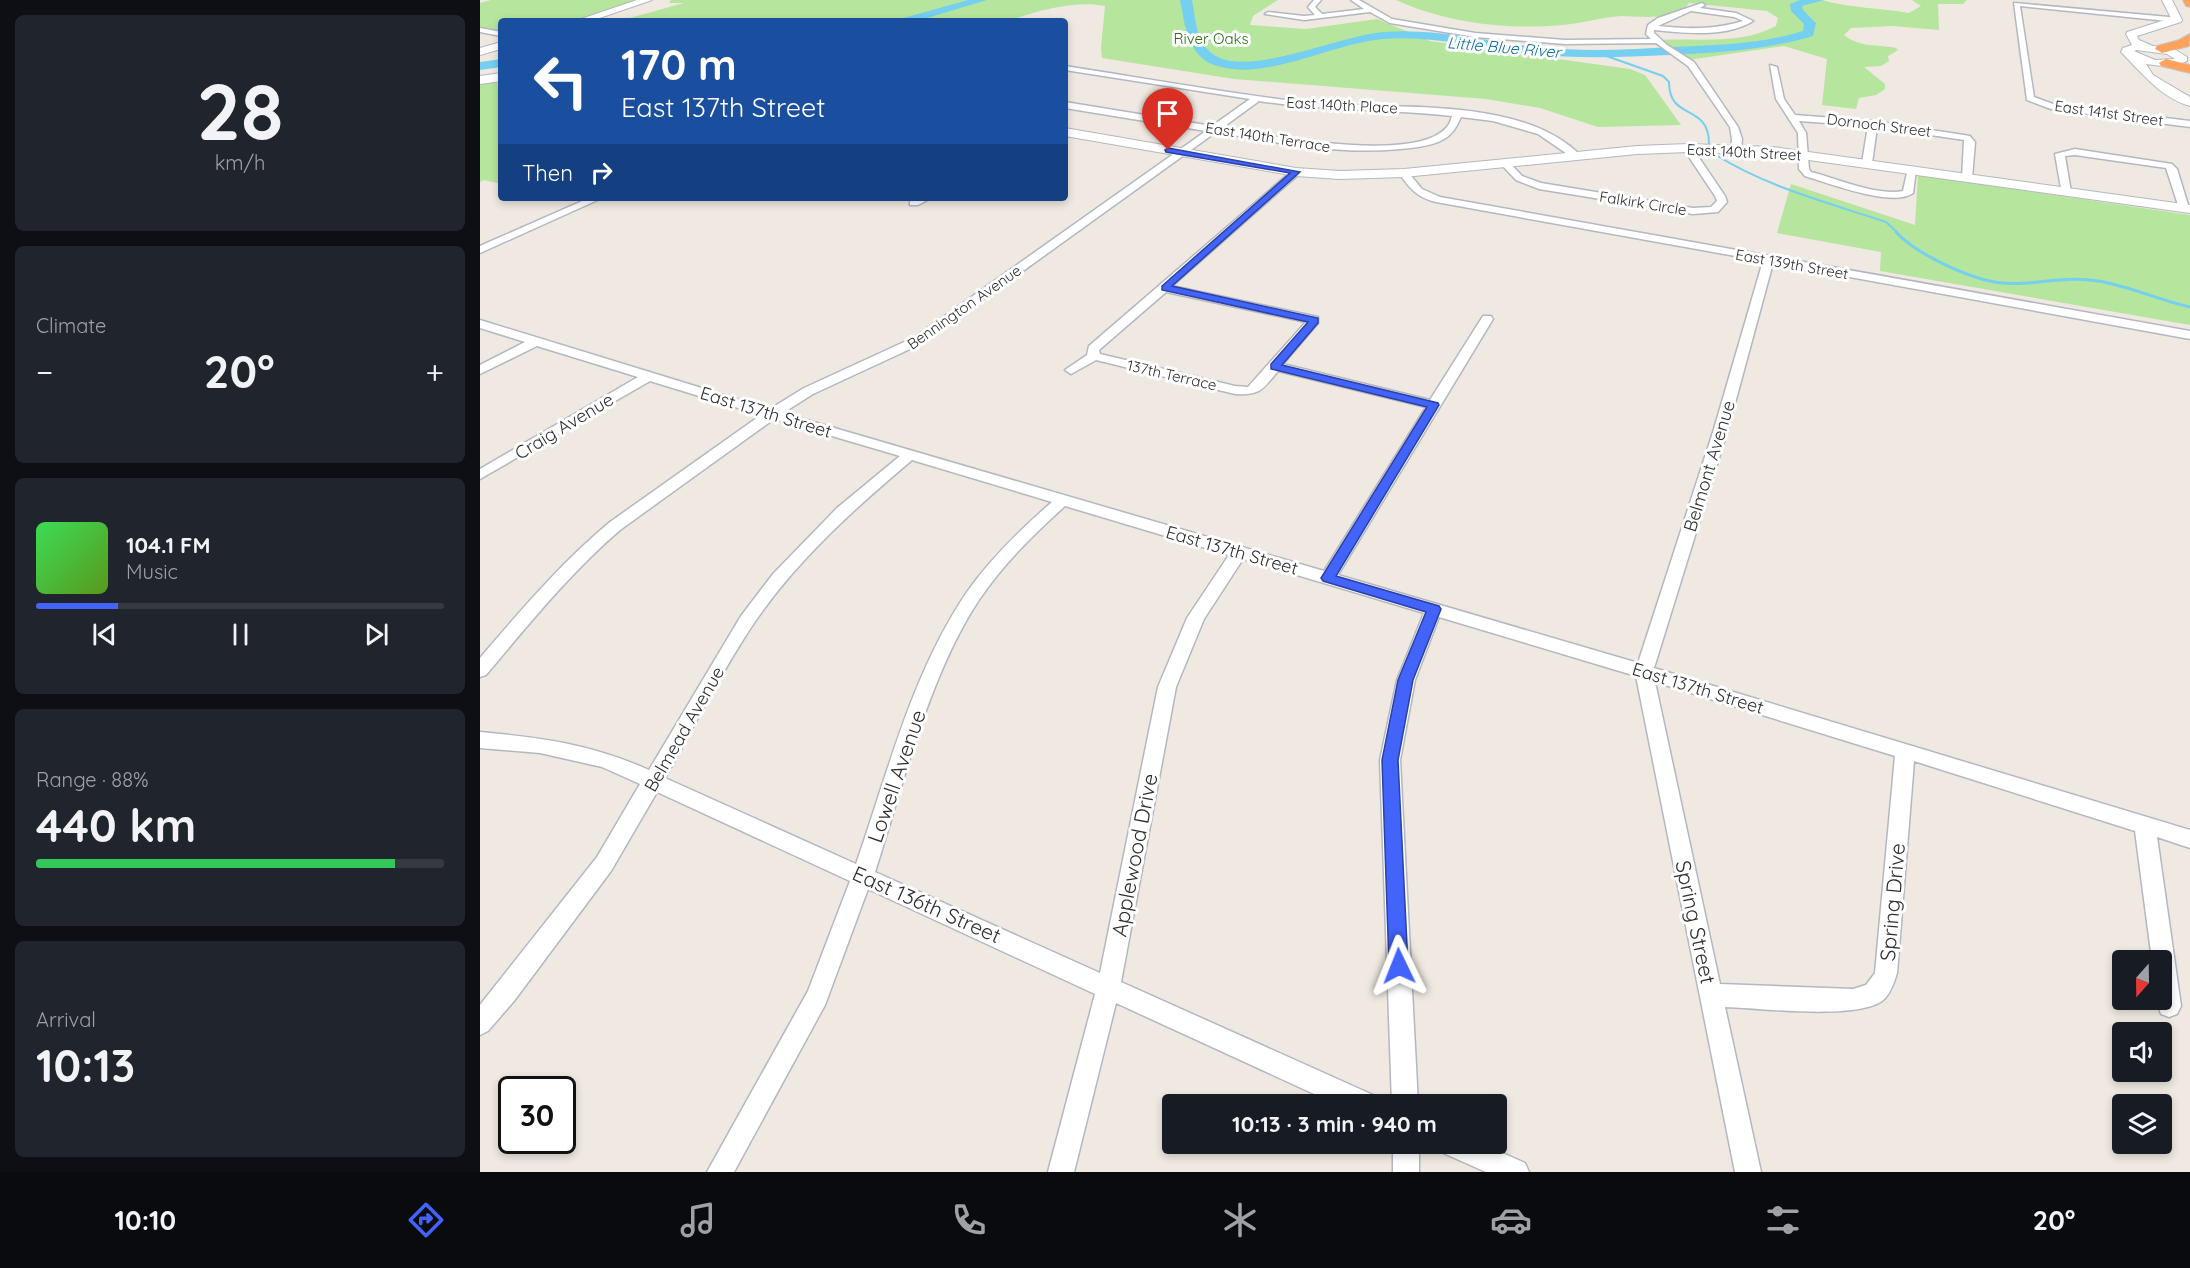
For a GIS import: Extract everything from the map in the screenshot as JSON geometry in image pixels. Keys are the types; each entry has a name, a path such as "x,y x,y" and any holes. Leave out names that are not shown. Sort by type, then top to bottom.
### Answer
{"highway":[{"path":"2148,54 2184,43 2190,38"},
{"path":"2148,54 2190,69"}],"street":[{"path":"590,18 647,0"},
{"path":"1318,0 1311,7 1320,16"},
{"path":"1354,0 1390,21 1475,35 1564,42 1661,44"},
{"path":"2168,0 2177,20 2131,34 2148,54 2149,77 2190,102"},
{"name":"East 141st Street","path":"2177,20 2016,4 2030,98 2050,106 2190,124"},
{"path":"1702,5 1661,20 1652,27 1650,34 1691,64 1734,127 1737,139 1736,149"},
{"path":"1652,27 1704,31 1749,21 1736,15 1690,9"},
{"path":"1268,14 1298,18 1370,10"},
{"path":"480,30 498,33"},
{"path":"480,52 498,46"},
{"path":"1773,67 1780,99 1802,133 1805,154 1804,169 1808,174 1885,195 1901,195 1908,193 1911,170"},
{"name":"East 140th Place","path":"1068,68 1314,106 1402,108 1494,118 1528,127 1552,138 1576,156"},
{"path":"480,80 498,77"},
{"name":"Bennington Avenue","path":"480,670 556,580 588,548 772,414 816,386 919,340 1258,98"},
{"name":"East 140th Terrace","path":"1068,105 1321,147 1383,148 1416,144 1442,137 1450,131 1458,113"},
{"name":"Dornoch Street","path":"1794,118 1873,124 1964,137 1970,141 1967,178"},
{"path":"1867,163 1873,124"},
{"path":"1068,133 1296,172"},
{"name":"East 140th Street","path":"1296,172 1340,175 1404,173 1576,156 1688,148 1736,149 1805,154 2187,209"},
{"name":"Falkirk Circle","path":"1505,163 1519,178 1539,186 1679,210 1704,212 1714,210 1722,202 1720,196 1688,148"},
{"path":"2066,192 2060,154 2070,152 2165,165 2172,169 2187,209"},
{"path":"1071,370 1094,356 1093,349 1296,172"},
{"name":"East 139th Street","path":"1404,173 1415,190 1428,198 2190,335"},
{"path":"480,250 590,201"},
{"path":"914,203 919,201"},
{"name":"Belmont Avenue","path":"1644,672 1721,429 1769,260"},
{"path":"1165,288 1314,320 1275,366 1434,405"},
{"path":"1328,578 1487,319"},
{"name":"East 137th Street","path":"480,324 772,414 1644,672 2190,839"},
{"path":"480,370 536,340"},
{"name":"137th Terrace","path":"1094,356 1221,387 1250,391 1257,387 1275,366"},
{"name":"Craig Avenue","path":"480,475 649,376"},
{"name":"Belmead Avenue","path":"480,1023 506,993 604,864 747,620 778,578 842,511 910,455"},
{"name":"Lowell Avenue","path":"720,1172 817,997 863,875 924,693 953,629 974,595 1003,558 1029,530 1063,500"},
{"name":"Applewood Drive","path":"1061,1172 1109,986 1167,687 1196,618 1239,552"},
{"path":"1405,1094 1390,760 1406,680 1434,609"},
{"name":"Spring Street","path":"1644,672 1748,1172"},
{"name":"East 136th Street","path":"480,740 571,750 606,760 1109,986 1342,1094"},
{"name":"Spring Drive","path":"1712,995 1853,1000 1870,996 1881,987 1886,973 1905,752"},
{"path":"2145,826 2162,950"},
{"path":"1406,1154 1406,1172"},
{"path":"1475,1154 1516,1172"}],"green space":[{"path":"491,0 643,0 585,18 498,18 498,30 480,27 480,3"},
{"name":"River Oaks","path":"671,0 1278,0 1253,16 1250,25 1306,29 1377,19 1430,41 1630,69 1645,75 1681,125 1598,127 1540,108 1486,99 1234,79 1102,58 1105,6 1069,5 1017,18 630,18 684,3 669,3"},
{"path":"1396,0 1822,0 1843,5 1909,13 1921,6 1912,0 1967,0 1963,4 1938,4 1939,30 1893,26 1851,28 1844,35 1856,42 1898,50 1888,56 1889,61 1881,66 1864,67 1885,84 1885,89 1876,95 1859,98 1856,109 1822,105 1827,59 1784,46 1688,60 1661,40 1749,36 1776,26 1778,18 1767,11 1689,3 1676,13 1658,17 1621,16 1569,24 1520,26 1456,19 1415,8"},
{"path":"487,81 498,83 498,183 484,180 480,182 480,84"},
{"path":"1918,175 2190,215 2190,325 1880,271 1881,252 1777,233 1791,184 1915,225"}],"waterway":[{"name":"Little Blue River","path":"915,18 981,0"},
{"name":"Little Blue River","path":"1186,0 1191,32 1201,49 1216,61 1240,65 1281,60 1344,42 1385,35 1426,36 1528,50 1580,54 1743,47 1777,42 1809,33 1810,23 1797,11 1796,4 1818,0"},
{"path":"1598,53 1663,76 1669,82 1675,103 1703,122 1709,144"},
{"name":"Little Blue River","path":"480,66 498,63"},
{"path":"1716,155 1777,185 1886,222 1898,233"},
{"path":"1896,232 1917,249 1945,265 1989,281 2014,284 2086,279 2121,286 2190,307"}],"route":[{"path":"1168,150 1296,172 1165,288 1314,320 1275,366 1434,405 1328,578 1434,609 1406,680 1390,760 1399,966"}]}
